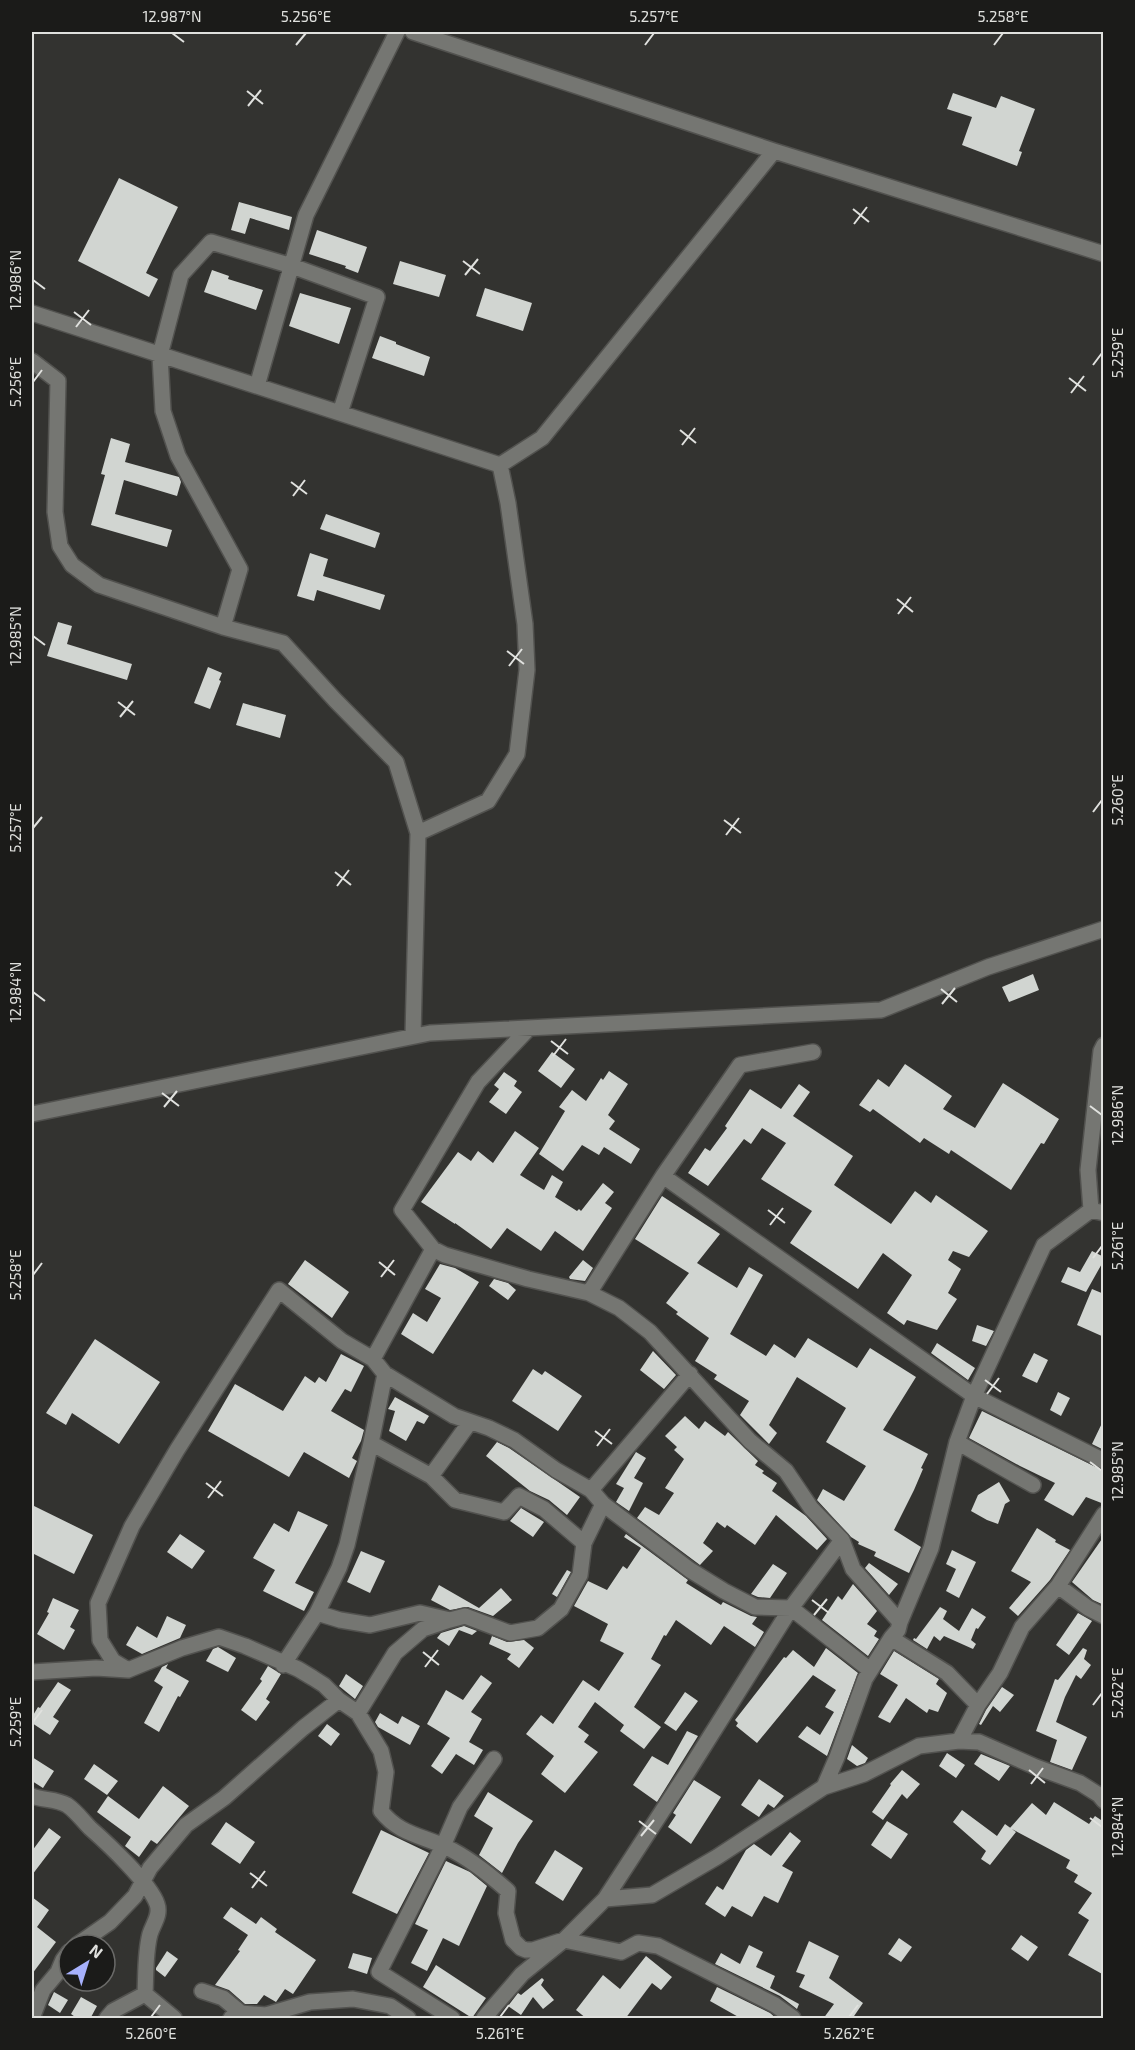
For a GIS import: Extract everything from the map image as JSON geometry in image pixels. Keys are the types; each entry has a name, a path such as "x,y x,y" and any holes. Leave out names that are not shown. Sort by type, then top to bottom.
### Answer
{"street":[{"path":"257,386 306,215 397,32"},
{"path":"413,32 774,151 1104,254"},
{"path":"500,465 542,438 774,151"},
{"path":"223,627 240,569 178,456 163,411 160,355 180,275 211,242 292,266 377,297 340,413"},
{"path":"32,313 500,465"},
{"path":"32,361 58,381 55,512 60,546 72,565 99,585 223,627 283,643 396,762 418,833 413,1036"},
{"path":"418,833 488,801 517,754 527,670 525,636 508,503 500,465"},
{"path":"32,1114 430,1033 881,1010 988,967 1104,928"},
{"path":"529,1028 478,1082 402,1210 433,1249 445,1255 528,1279 589,1293 619,1308 650,1332 750,1441 786,1471 811,1508 842,1540 853,1569 900,1622"},
{"path":"824,1787 870,1670 898,1629 931,1548 957,1442 974,1395 1044,1245 1097,1211 1088,1170 1101,1051 1104,1045"},
{"path":"589,1293 663,1176 740,1065 813,1052"},
{"path":"663,1176 974,1395 1104,1461"},
{"path":"373,1359 433,1249"},
{"path":"128,1670 113,1661 100,1640 98,1603 132,1526 177,1450 279,1290 342,1341 373,1359 385,1374 454,1416 489,1428 514,1440 556,1470 591,1490 603,1504 690,1570 724,1591 755,1607 791,1608 870,1670"},
{"path":"283,1665 317,1613 339,1568 347,1545 385,1374"},
{"path":"591,1490 690,1374"},
{"path":"431,1476 470,1422"},
{"path":"957,1442 1033,1485"},
{"path":"371,1443 431,1476 455,1500 504,1512 519,1496 544,1509 584,1543"},
{"path":"358,1713 395,1653 423,1629 465,1616 510,1633 538,1628 561,1609 580,1575 584,1543 603,1504"},
{"path":"959,1741 978,1706 1000,1673 1022,1627 1058,1586 1104,1514"},
{"path":"484,2019 522,1974 564,1940 605,1899 791,1608 842,1540"},
{"path":"1058,1586 1088,1608 1104,1616"},
{"path":"317,1613 340,1620 370,1624 420,1613 450,1620"},
{"path":"32,1672 96,1668 128,1670 182,1648 219,1637 283,1665 298,1669 324,1685 339,1700 358,1713 381,1751 386,1772 381,1811 389,1822 399,1829 464,1857 489,1874 508,1891 506,1913 513,1940 521,1948 533,1950 564,1940 621,1952 638,1943 658,1946 775,2005 793,2019"},
{"path":"891,1638 947,1673 978,1706"},
{"path":"94,1933 110,1922 135,1896 150,1868 186,1825 224,1798 303,1728 339,1700"},
{"path":"605,1899 652,1895 717,1857 824,1787 864,1774 919,1746 959,1741 979,1742 1080,1783 1102,1796"},
{"path":"452,2019 379,1972 443,1846 460,1807 494,1759"},
{"path":"32,1796 64,1804 79,1814 143,1883 158,1904 157,1918 150,1933 148,1945 145,1994"},
{"path":"32,2018 43,1990 57,1973"},
{"path":"202,1991 223,1998 236,2016 266,2015 310,2002 353,1999 390,2006 408,2019"},
{"path":"107,2019 113,2011 145,1994"},
{"path":"145,1994 174,2019"}],"building":[{"path":"953,93 996,108 1001,96 1035,109 1019,151 1022,152 1017,166 962,145 972,117 947,109"},
{"path":"119,178 178,207 146,273 158,279 149,297 78,261"},
{"path":"239,202 292,217 289,230 250,218 245,234 231,230"},
{"path":"317,230 367,247 358,273 345,268 346,266 309,254"},
{"path":"400,261 446,275 439,297 393,284"},
{"path":"212,270 229,276 228,279 263,290 256,310 204,292"},
{"path":"485,288 532,303 523,331 476,316"},
{"path":"300,293 351,308 339,344 289,326"},
{"path":"380,336 430,357 424,376 372,358"},
{"path":"111,438 130,444 125,462 179,477 181,482 177,496 124,480 115,514 172,530 167,547 91,525 105,475 101,474"},
{"path":"326,514 380,533 375,548 320,529"},
{"path":"310,553 328,559 323,576 385,595 380,610 317,590 314,601 297,596"},
{"path":"58,622 72,626 67,644 132,664 127,680 47,656"},
{"path":"208,667 222,673 210,709 194,703"},
{"path":"243,703 286,715 280,738 236,725"},
{"path":"1033,974 1039,990 1009,1002 1002,987"},
{"path":"552,1052 575,1069 561,1088 538,1071"},
{"path":"905,1064 952,1096 943,1109 975,1128 1003,1083 1059,1119 1011,1190 951,1150 949,1154 924,1138 920,1143 873,1109 870,1112 859,1105 878,1079 889,1087"},
{"path":"609,1071 628,1084 608,1115 615,1121 609,1129 640,1149 631,1164 604,1147 599,1155 582,1145 563,1171 539,1154 565,1111 559,1107 572,1090 586,1101 601,1078 603,1080"},
{"path":"504,1072 517,1081 514,1086 522,1092 506,1114 489,1102 499,1089 494,1085"},
{"path":"799,1084 810,1092 793,1116 853,1156 834,1185 891,1224 915,1191 931,1203 936,1195 988,1231 969,1257 953,1251 948,1260 961,1269 948,1293 957,1299 937,1330 907,1320 904,1325 887,1313 912,1275 883,1253 858,1289 790,1243 812,1211 761,1179 786,1143 762,1128 751,1144 744,1139 708,1186 688,1173 705,1148 710,1151 727,1128 725,1126 750,1089 781,1109"},
{"path":"515,1131 539,1148 520,1175 544,1190 552,1175 563,1182 555,1197 577,1211 579,1209 581,1211 603,1183 614,1192 605,1203 612,1208 583,1251 555,1231 541,1251 507,1228 491,1249 421,1202 458,1152 471,1161 478,1151 493,1163"},
{"path":"662,1196 720,1234 697,1263 737,1288 749,1267 763,1275 730,1334 766,1356 774,1344 795,1358 808,1338 857,1368 870,1348 916,1377 883,1430 928,1454 914,1490 894,1530 921,1547 909,1573 874,1556 876,1552 858,1544 859,1542 851,1537 817,1500 823,1489 844,1501 866,1466 826,1442 846,1408 797,1377 769,1425 777,1433 769,1444 740,1415 749,1401 714,1379 717,1375 695,1361 709,1338 676,1314 678,1312 666,1303 689,1273 635,1239"},
{"path":"1092,1251 1104,1257 1104,1260 1086,1292 1061,1282 1068,1267 1080,1272"},
{"path":"305,1260 349,1292 332,1318 288,1284"},
{"path":"583,1260 593,1268 585,1281 570,1279 569,1277"},
{"path":"440,1264 455,1268 479,1282 433,1354 401,1334 413,1313 427,1322 441,1298 425,1289"},
{"path":"494,1279 508,1283 516,1290 508,1300 489,1286"},
{"path":"1092,1289 1104,1294 1104,1337 1077,1325"},
{"path":"977,1325 994,1331 986,1346 972,1341"},
{"path":"95,1339 160,1382 119,1444 72,1413 66,1425 46,1413"},
{"path":"937,1343 975,1368 968,1380 931,1353"},
{"path":"653,1351 676,1375 664,1389 640,1370"},
{"path":"1034,1353 1048,1360 1037,1383 1022,1376"},
{"path":"341,1354 364,1366 351,1392 345,1389 331,1411 364,1430 352,1458 357,1461 349,1478 304,1452 289,1477 208,1431 235,1384 283,1411 305,1376 315,1383 319,1377 326,1382"},
{"path":"533,1369 542,1375 545,1371 582,1396 558,1431 512,1401"},
{"path":"1058,1392 1070,1398 1061,1416 1050,1410"},
{"path":"395,1397 429,1416 424,1424 417,1421 406,1441 389,1431 395,1411 388,1409"},
{"path":"982,1411 1104,1471 1104,1504 1086,1497 1073,1516 1044,1500 1055,1483 969,1438"},
{"path":"685,1416 699,1429 705,1421 725,1436 728,1432 758,1461 755,1465 777,1483 772,1491 806,1516 827,1539 817,1550 776,1515 755,1545 727,1525 725,1528 717,1522 703,1543 713,1551 700,1565 637,1518 645,1507 659,1515 674,1493 665,1488 684,1459 674,1450 677,1447 665,1436"},
{"path":"1104,1419 1104,1450 1092,1444"},
{"path":"497,1442 580,1497 567,1515 549,1500 530,1491 486,1456"},
{"path":"636,1452 646,1458 634,1478 643,1483 629,1511 616,1502 624,1488 616,1484"},
{"path":"999,1482 1010,1501 1005,1504 998,1524 971,1511 978,1495"},
{"path":"32,1505 93,1535 74,1574 32,1553"},
{"path":"521,1508 544,1522 533,1537 510,1521"},
{"path":"298,1511 328,1525 295,1583 314,1592 304,1611 263,1591 275,1570 253,1558 274,1523 289,1532"},
{"path":"1037,1528 1070,1550 1050,1580 1018,1616 1009,1608 1031,1582 1011,1571"},
{"path":"180,1534 205,1551 192,1569 167,1552"},
{"path":"626,1534 688,1580 686,1583 721,1605 723,1602 757,1617 752,1624 764,1632 755,1647 724,1626 711,1645 676,1620 666,1636 664,1635 651,1659 661,1665 634,1707 661,1727 644,1749 620,1731 624,1725 595,1702 578,1727 589,1735 584,1742 598,1752 565,1793 541,1774 554,1756 526,1734 541,1715 553,1724 583,1680 599,1691 624,1653 600,1641 608,1624 574,1606 588,1581 607,1590 623,1566 627,1569 641,1548 624,1537"},
{"path":"1104,1536 1104,1605 1093,1600 1072,1582"},
{"path":"952,1550 976,1562 959,1598 946,1591 956,1569 946,1564"},
{"path":"361,1551 385,1561 370,1593 347,1582"},
{"path":"869,1563 898,1584 889,1595 865,1568"},
{"path":"773,1564 787,1573 770,1598 751,1594"},
{"path":"567,1570 571,1572 557,1597 552,1594"},
{"path":"853,1584 877,1611 867,1624 877,1631 874,1636 879,1639 868,1656 822,1620 838,1596 842,1600"},
{"path":"439,1585 479,1608 501,1588 512,1600 493,1616 468,1607 450,1610 431,1600"},
{"path":"53,1598 79,1610 70,1627 75,1630 64,1650 37,1634 49,1613 47,1612"},
{"path":"940,1607 947,1611 943,1619 959,1631 972,1608 986,1617 978,1629 976,1628 971,1640 976,1644 973,1649 944,1636 940,1641 934,1636 927,1649 913,1640"},
{"path":"1078,1613 1092,1621 1069,1655 1056,1645"},
{"path":"167,1616 186,1625 180,1638 142,1654 126,1645 137,1626 157,1638"},
{"path":"464,1626 477,1631 472,1635 459,1630 449,1646 437,1638 441,1633"},
{"path":"492,1636 507,1642 524,1640 534,1648 519,1668 507,1659 511,1654 489,1644"},
{"path":"218,1647 236,1658 228,1672 206,1661 213,1649"},
{"path":"826,1648 858,1673 827,1756 798,1737 807,1726 820,1735 834,1712 825,1707 836,1690 813,1675 757,1743 736,1726 738,1723 735,1720 784,1657 786,1658 793,1650 814,1667"},
{"path":"1083,1648 1087,1650 1084,1659 1091,1665 1081,1679 1076,1675 1056,1722 1087,1737 1072,1770 1050,1762 1057,1740 1036,1731 1055,1679 1058,1680"},
{"path":"894,1651 939,1679 936,1684 947,1693 938,1712 929,1709 927,1713 906,1698 890,1723 878,1717 898,1685 880,1674"},
{"path":"168,1664 166,1668 189,1681 180,1697 178,1696 159,1732 144,1723 163,1687 154,1681 162,1667"},
{"path":"268,1666 281,1674 266,1699 270,1702 256,1721 241,1710 262,1681 260,1679"},
{"path":"346,1674 363,1686 355,1699 339,1686"},
{"path":"481,1675 492,1683 471,1712 482,1719 469,1742 483,1750 474,1765 456,1754 442,1774 431,1766 450,1738 427,1724 446,1690 463,1700"},
{"path":"58,1682 71,1690 53,1717 59,1721 50,1735 32,1723 32,1717"},
{"path":"1002,1687 1014,1695 1000,1712 993,1706 981,1725 979,1724 986,1710"},
{"path":"685,1692 698,1701 676,1731 664,1723"},
{"path":"380,1713 398,1724 402,1716 420,1726 410,1745 378,1727 375,1722"},
{"path":"327,1724 340,1734 331,1746 318,1736"},
{"path":"687,1731 698,1736 657,1802 633,1785 652,1756 668,1765"},
{"path":"852,1745 868,1758 865,1763 857,1766 847,1759"},
{"path":"947,1753 965,1765 956,1778 939,1766"},
{"path":"981,1754 1010,1766 999,1781 974,1764"},
{"path":"32,1757 54,1771 43,1788 32,1781"},
{"path":"94,1764 118,1781 107,1795 84,1779"},
{"path":"902,1770 920,1784 907,1799 902,1794 883,1820 872,1812"},
{"path":"759,1779 784,1796 774,1808 768,1804 759,1817 741,1805"},
{"path":"694,1780 721,1797 691,1844 668,1827 676,1815 673,1813"},
{"path":"163,1786 189,1806 157,1844 151,1840 139,1857 125,1846 131,1837 97,1812 108,1796 139,1819"},
{"path":"488,1792 533,1821 502,1873 479,1855 493,1828 474,1816"},
{"path":"1054,1802 1089,1824 1095,1816 1104,1822 1104,1975 1068,1955 1089,1920 1078,1913 1092,1893 1074,1882 1078,1875 1066,1868 1070,1860 1010,1828 1032,1803 1046,1815"},
{"path":"962,1810 997,1836 1005,1824 1016,1832 990,1865 981,1859 986,1851 953,1822"},
{"path":"887,1821 908,1834 891,1859 871,1845"},
{"path":"226,1822 255,1842 240,1864 211,1844"},
{"path":"49,1828 61,1837 32,1875 32,1851"},
{"path":"381,1830 429,1853 397,1914 352,1893"},
{"path":"790,1832 801,1841 782,1866 793,1872 778,1903 764,1896 752,1917 732,1906 725,1917 705,1904 717,1886 723,1890 746,1850 754,1844 771,1856"},
{"path":"555,1850 583,1868 563,1901 535,1883"},
{"path":"446,1861 470,1872 487,1886 459,1946 443,1938 427,1971 411,1963 428,1930 415,1924"},
{"path":"32,1897 49,1910 37,1927 56,1942 32,1974"},
{"path":"231,1907 256,1924 261,1917 277,1929 275,1932 316,1960 293,1994 285,1989 276,2002 264,1995 257,2004 245,2004 229,1990 215,1985 240,1951 238,1950 248,1935 223,1918"},
{"path":"1021,1935 1038,1947 1028,1961 1011,1949"},
{"path":"899,1938 912,1947 901,1962 888,1954"},
{"path":"809,1941 839,1956 829,1978 863,2003 852,2019 823,2019 834,2004 799,1987 805,1975 796,1972"},
{"path":"749,1945 763,1952 756,1967 775,1976 770,1988 799,2004 797,2009 780,1996 715,1964 721,1953 740,1964"},
{"path":"167,1951 178,1959 165,1977 156,1968"},
{"path":"353,1953 372,1958 367,1974 348,1968"},
{"path":"646,1956 672,1977 661,1990 652,1983 625,2019 587,2019 576,2010 603,1975 620,1989"},
{"path":"436,1965 486,1998 472,2018 423,1987"},
{"path":"542,1978 544,1980 541,1985 554,2000 543,2009 533,1997 521,2015 508,2006 518,1993 521,1995"},
{"path":"717,1987 770,2013 777,2019 742,2019 710,2001"},
{"path":"54,1992 68,2000 60,2013 48,2005"},
{"path":"81,1997 97,2006 90,2019 78,2019 71,2014"}]}
